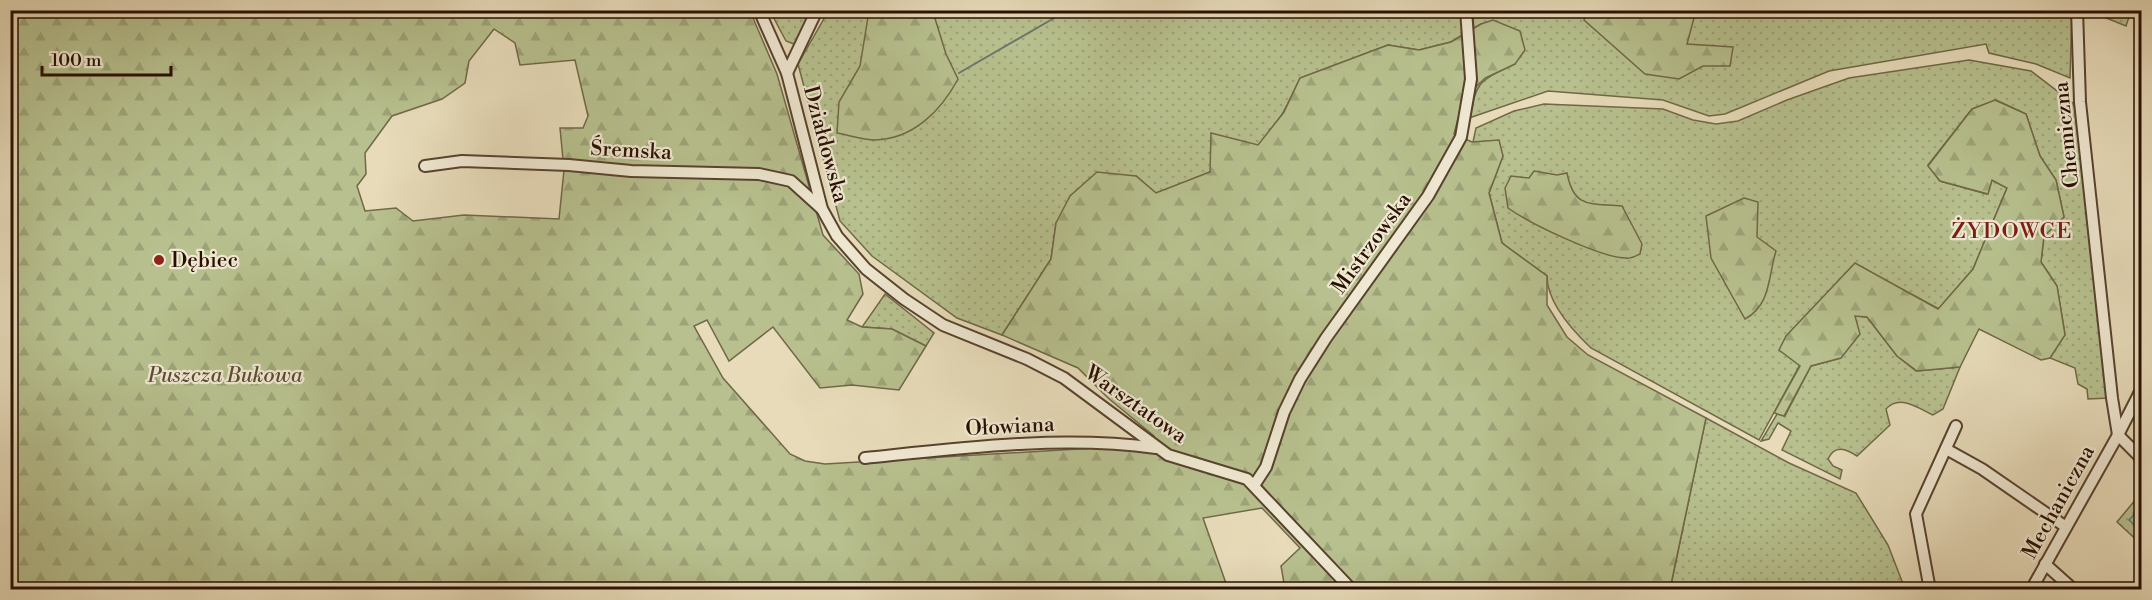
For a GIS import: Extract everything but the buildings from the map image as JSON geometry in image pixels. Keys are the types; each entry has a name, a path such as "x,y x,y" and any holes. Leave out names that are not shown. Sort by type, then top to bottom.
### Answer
{"street":[{"name":"Działdowska","path":"759,10 787,73 822,209 837,236 866,269 920,310 964,335"},
{"path":"787,73 817,10"},
{"name":"Mistrzowska","path":"1255,484 1266,467 1284,412 1306,369 1428,196 1461,137 1471,79 1466,10"},
{"name":"Chemiczna","path":"2077,10 2080,102 2118,435"},
{"name":"Śremska","path":"425,166 462,161 569,165 631,171 759,174 785,177 800,187 822,209"},
{"name":"Warsztatowa","path":"964,335 1027,359 1064,378 1156,448 1179,459 1235,474 1255,484 1352,590"},
{"name":"Mechaniczna","path":"2031,590 2118,435 2142,387"},
{"path":"1930,590 1916,514 1956,426"},
{"path":"2118,435 2142,459"},
{"name":"Ołowiana","path":"865,458 992,446 1053,443 1112,442 1156,448"},
{"path":"1946,449 1982,469 2066,527"},
{"path":"2045,564 2074,590"}],"green space":[{"path":"829,10 1460,10 1464,34 1451,42 1419,50 1388,45 1300,78 1271,131 1258,145 1237,159 1156,193 1136,176 1056,223 1051,259 1002,335 957,318 872,256 840,221 798,64"},
{"name":"Puszcza Bukowa","path":"10,11 750,11 777,74 823,235 859,274 863,294 847,320 862,327 892,329 926,346 899,390 852,385 820,388 773,327 729,361 707,320 694,326 723,378 790,454 805,461 825,464 1111,447 1139,448 1154,436 1108,398 1078,368 1002,335 1051,259 1056,223 1070,196 1097,172 1136,176 1156,193 1210,172 1211,133 1258,145 1284,112 1300,78 1388,45 1419,50 1451,42 1481,24 1493,20 1520,31 1525,50 1515,64 1485,78 1463,100 1454,134 1472,142 1499,140 1503,156 1489,193 1502,243 1547,276 1547,305 1567,337 1588,355 1706,418 1670,589 1285,589 1281,566 1300,548 1262,508 1203,518 1228,589 11,589","holes":["494,29 515,43 520,65 575,60 588,116 583,128 560,128 564,170 559,219 464,215 413,221 396,208 365,211 357,186 366,174 365,153 392,116 442,99 465,83 469,61"]},
{"path":"770,11 814,11 794,44 786,41"},
{"path":"869,11 933,12 946,54 958,79 943,102 924,121 902,135 870,140 837,133 839,102 860,66"},
{"path":"1472,11 2079,11 2072,12 2070,78 2036,64 1989,53 1986,44 1829,71 1725,114 1709,116 1663,100 1548,91 1469,118 1475,96 1482,83 1487,78 1515,64 1481,24 1474,28"},
{"path":"1587,11 1693,11 1694,18 1687,44 1733,47 1730,66 1703,66 1679,79 1645,74 1584,20"},
{"path":"2089,11 2131,11 2126,26"},
{"path":"1969,60 2031,71 2074,104 2109,398 2088,399 2087,389 2078,384 2075,368 2050,358 2065,334 2057,286 2041,262 2044,236 2064,217 2056,180 2040,156 2026,114 1996,100 1972,109 1928,165 1940,181 1987,194 1992,180 2007,188 1973,269 1939,309 1855,264 1759,440 1591,348 1584,341 1556,306 1548,286 1547,276 1502,243 1489,193 1503,156 1473,142 1476,128 1514,111 1544,104 1663,109 1693,120 1716,124 1738,121 1787,100 1849,78"},
{"path":"1995,100 2026,114 2040,156 2056,180 2064,217 2044,236 2041,262 2057,286 2065,335 2050,358 2041,360 1979,329 1960,367 1917,371 1897,356 1867,317 1855,316 1860,334 1841,358 1811,366 1784,416 1774,413 1800,366 1779,350 1786,336 1855,263 1938,309 1973,269 2007,188 1992,180 1988,194 1940,181 1928,166 1972,109"},
{"path":"1534,171 1557,175 1567,173 1574,193 1585,202 1622,206 1642,244 1640,254 1628,258 1600,252 1548,230 1508,208 1505,188 1511,176 1529,178"},
{"path":"1744,198 1758,202 1757,237 1776,251 1764,298 1760,306 1745,319 1711,258 1706,216"},
{"path":"885,294 934,333 926,346 892,329 862,327"},
{"path":"1855,316 1867,317 1897,356 1916,371 1960,367 1943,409 1933,415 1903,402 1891,405 1886,409 1890,425 1857,456 1841,449 1834,451 1828,459 1833,466 1842,470 1840,479 1782,450 1791,431 1778,423 1769,439 1761,441 1777,414 1785,416 1811,366 1841,358"},
{"path":"1706,418 1789,463 1856,493 1888,545 1905,589 1670,590"},
{"path":"2141,493 2141,544 2117,522"}],"water":[{"path":"2140,508 2141,510 2141,531 2129,520"}],"waterway":[{"path":"959,73 1068,10"}],"place":[{"name":"Dębiec","path":"159,260"}],"district":[{"name":"ŻYDOWCE","path":"2012,230"}]}
